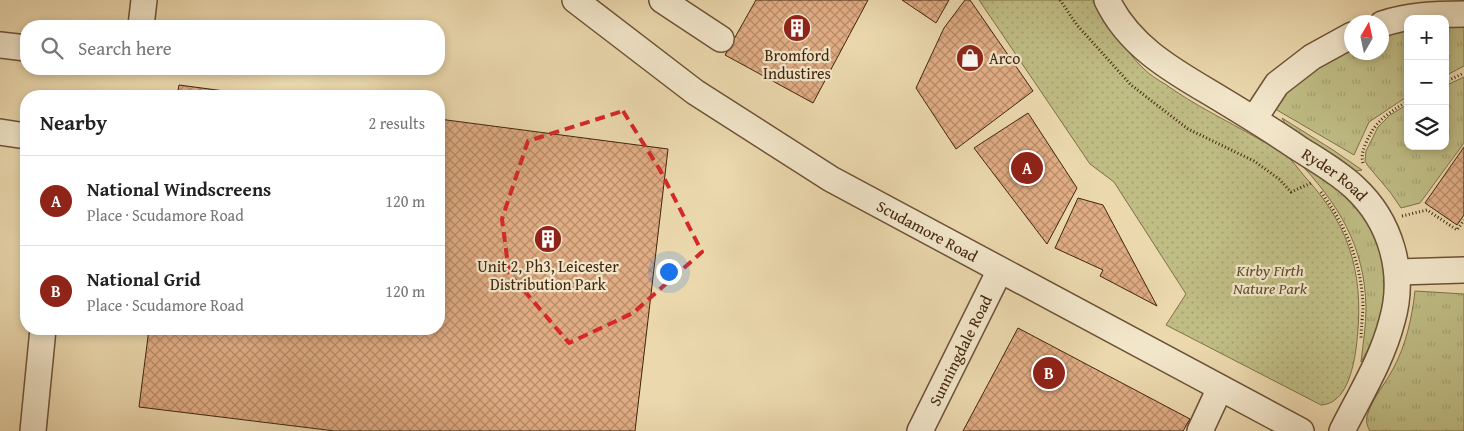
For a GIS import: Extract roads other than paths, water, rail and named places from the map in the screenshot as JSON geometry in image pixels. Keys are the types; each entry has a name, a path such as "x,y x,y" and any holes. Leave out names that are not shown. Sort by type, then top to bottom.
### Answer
{"street":[{"path":"142,20 144,0"},
{"name":"Scudamore Road","path":"575,0 604,8 695,92 831,180 1301,431"},
{"path":"662,0 721,39"},
{"name":"Ryder Road","path":"1107,0 1115,17 1139,45 1189,81 1254,119 1354,186 1374,209 1389,237 1398,272 1393,319 1384,346 1342,431"},
{"path":"1389,22 1432,14 1464,14"},
{"path":"1254,119 1277,84 1312,57 1344,39"},
{"path":"0,45 20,47"},
{"path":"0,132 20,135"},
{"name":"Sunningdale Road","path":"920,431 1000,270"},
{"path":"1398,272 1464,270"},
{"path":"33,431 43,335"},
{"path":"1200,431 1220,388"}],"place":[{"name":"Bromford Industires","path":"797,28"},
{"name":"Arco","path":"970,58"},
{"name":"National Windscreens","path":"1027,168"},
{"name":"Unit 2, Ph3, Leicester Distribution Park","path":"548,239"},
{"name":"National Grid","path":"1049,373"}],"park label":[{"name":"Kirby Firth Nature Park","path":"1270,279"}]}
